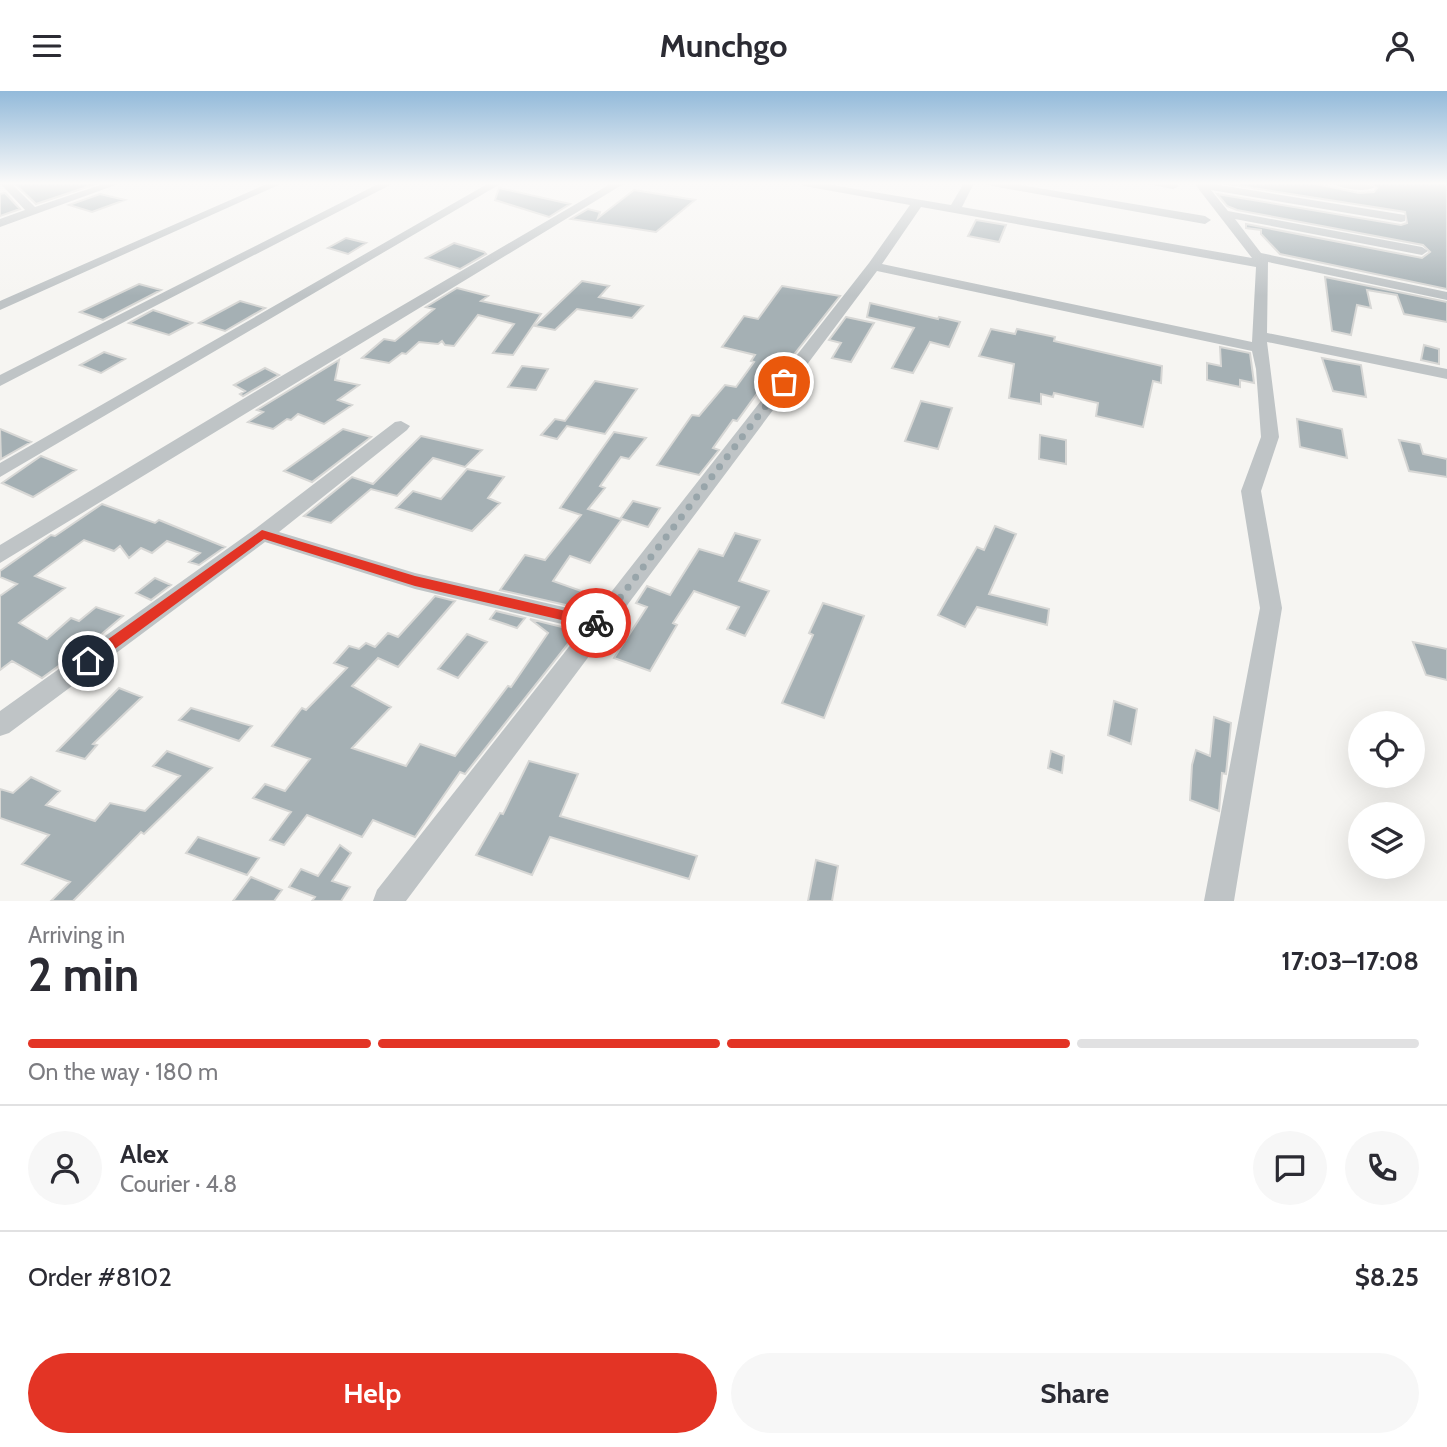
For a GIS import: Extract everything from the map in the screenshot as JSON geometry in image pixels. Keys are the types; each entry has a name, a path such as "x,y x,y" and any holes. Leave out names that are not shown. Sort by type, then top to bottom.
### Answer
{"street":[{"path":"0,306 192,221"},
{"path":"0,381 314,221"},
{"path":"0,471 431,221"},
{"path":"0,555 267,391 555,221"},
{"path":"388,901 874,266 905,221"},
{"path":"1031,221 1260,260 1447,296"},
{"path":"1219,221 1260,260 1260,342 1270,437 1251,491 1271,608 1219,901"},
{"path":"1238,221 1422,251"},
{"path":"874,266 1260,342 1447,374"},
{"path":"0,725 262,534 401,426"},
{"path":"262,534 415,581 600,624"}],"building":[{"path":"583,221 670,221 656,232"},
{"path":"976,221 1006,225 999,242 968,236"},
{"path":"1294,221 1376,221 1401,225 1407,221 1447,221 1447,289 1280,254 1261,234 1261,230 1246,228 1246,224 1422,258 1430,252 1423,245"},
{"path":"346,238 366,243 348,254 328,248"},
{"path":"454,243 486,254 460,269 426,258"},
{"path":"1325,277 1447,302 1447,322 1404,314 1397,295 1367,290 1371,308 1357,305 1351,335 1332,331"},
{"path":"582,281 609,286 599,297 643,306 632,318 577,309 555,330 535,326"},
{"path":"139,284 161,290 103,320 80,312"},
{"path":"782,286 840,296 766,390 761,388 737,421 733,420 713,448 719,450 699,475 657,465 692,415 699,416 725,385 736,387 754,362 751,361 755,355 722,347 744,316 758,319"},
{"path":"457,288 488,296 481,301 541,314 513,355 493,353 514,324 478,315 454,346 445,345 442,341 438,344 419,342 406,354 402,353 389,363 362,358 384,339 395,341 434,309 426,307"},
{"path":"240,301 265,308 225,331 199,323"},
{"path":"870,303 960,322 949,347 930,342 913,373 892,368 914,328 867,317"},
{"path":"153,310 192,323 169,335 129,323"},
{"path":"846,317 874,323 851,362 832,358 841,343 829,340"},
{"path":"991,329 1015,334 1017,329 1055,337 1054,341 1162,366 1161,383 1153,381 1143,427 1096,416 1098,403 1054,393 1053,397 1041,394 1041,404 1009,398 1014,364 979,356"},
{"path":"1424,345 1439,349 1439,364 1421,360"},
{"path":"1220,347 1250,353 1254,383 1240,380 1240,387 1207,380 1207,363 1221,366"},
{"path":"104,352 125,359 101,373 80,365"},
{"path":"1322,358 1361,365 1366,397 1333,391"},
{"path":"339,360 335,380 359,385 338,400 352,405 324,424 298,414 273,429 248,422 263,412 257,410"},
{"path":"522,366 548,369 536,390 508,387"},
{"path":"265,368 279,375 243,396 240,394 245,391 234,385"},
{"path":"595,381 637,389 605,434 567,426 557,439 541,435 555,419 565,421"},
{"path":"921,401 952,408 938,449 905,441"},
{"path":"1297,419 1342,429 1347,458 1300,447"},
{"path":"0,429 31,442 1,459"},
{"path":"343,429 371,437 312,482 284,471"},
{"path":"614,432 646,438 629,459 621,457 600,486 605,488 588,509 620,519 633,501 660,508 648,527 622,519 590,563 570,556 553,581 601,598 592,611 500,590 525,555 545,560 581,515 560,508"},
{"path":"1040,435 1066,440 1066,464 1039,459"},
{"path":"421,436 482,450 465,467 433,458 397,496 371,489 331,523 304,516 352,477 373,484"},
{"path":"1399,440 1420,444 1423,454 1447,459 1447,477 1409,471"},
{"path":"41,456 76,470 33,497 2,483"},
{"path":"467,469 504,477 488,498 500,503 472,531 396,508 413,491 441,499"},
{"path":"102,504 155,523 159,520 225,547 199,565 189,562 200,553 167,541 152,553 141,548 129,558 120,546 114,551 84,540 35,576 65,588 19,623 47,639 71,618 79,621 96,607 123,616 42,678 12,661 0,670 0,596 17,584 0,577 0,571"},
{"path":"995,526 1016,534 989,594 1049,609 1047,625 977,607 965,627 938,615 977,547 984,550"},
{"path":"735,533 760,540 739,581 769,591 745,636 727,629 739,607 694,591 673,623 677,625 650,671 614,658 647,607 636,603 647,586 670,595 699,549 723,556"},
{"path":"155,578 171,585 151,600 136,593"},
{"path":"435,596 455,601 398,667 378,658 352,686 391,707 352,748 406,766 420,744 455,756 508,686 511,687 548,633 530,619 578,631 465,774 460,772 415,837 373,820 362,837 307,815 284,845 270,840 291,812 253,798 265,784 285,791 310,759 272,746 302,708 306,710 347,668 334,663 349,646 359,649 366,643 375,647 388,633 398,637"},
{"path":"823,603 864,616 824,718 782,703 813,635 809,633"},
{"path":"496,611 525,618 517,628 490,619"},
{"path":"467,634 487,642 458,678 438,669"},
{"path":"1413,642 1447,649 1447,680 1426,675"},
{"path":"119,688 142,697 93,744 97,745 85,759 57,751"},
{"path":"1114,701 1137,709 1131,744 1108,735"},
{"path":"191,708 252,726 239,741 179,720"},
{"path":"1214,717 1231,723 1226,774 1222,773 1219,811 1190,800 1192,765 1196,750 1210,756"},
{"path":"167,751 212,768 144,834 141,832 73,901 51,901 70,882 22,864 49,835 0,818 0,789 13,793 31,777 60,791 46,805 95,821 110,803 145,811 180,776 153,766"},
{"path":"1051,751 1064,756 1062,773 1048,768"},
{"path":"529,761 578,774 560,816 697,856 689,879 550,837 532,875 476,855 500,813 503,814"},
{"path":"198,837 259,858 247,875 186,853"},
{"path":"340,845 351,853 332,881 350,887 341,901 312,901 315,897 289,887 301,869 318,876"},
{"path":"816,860 838,866 832,901 808,901"},
{"path":"251,877 282,890 274,901 233,901"}],"way so far":[{"path":"596,623 600,624 784,382"}],"route":[{"path":"88,661 262,534 415,581 596,623"}]}
